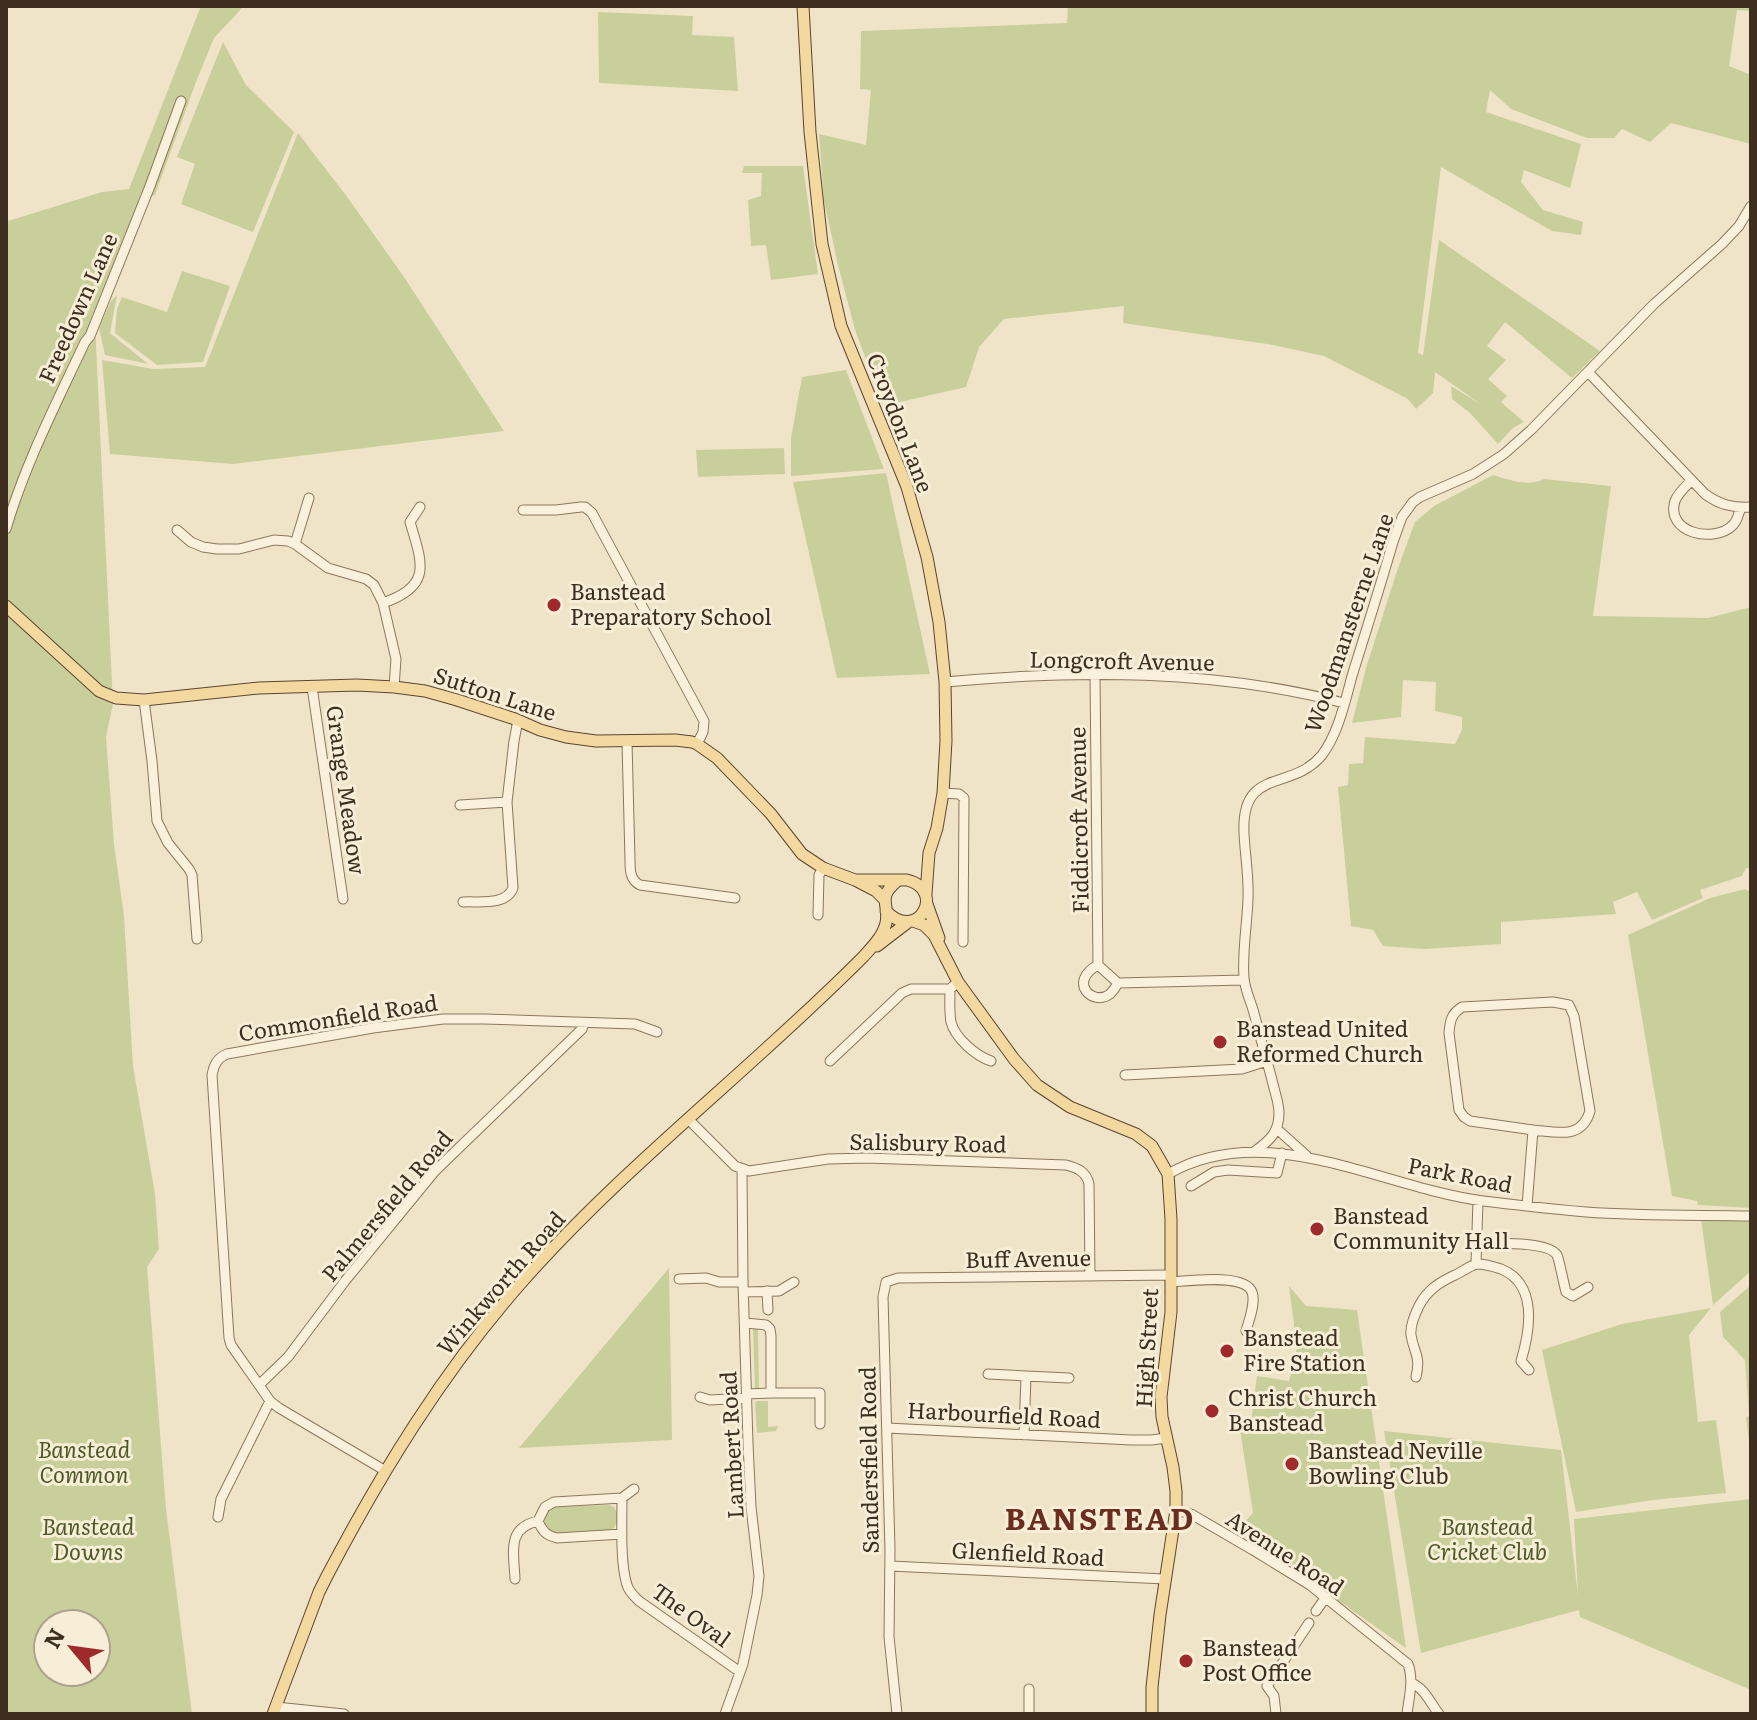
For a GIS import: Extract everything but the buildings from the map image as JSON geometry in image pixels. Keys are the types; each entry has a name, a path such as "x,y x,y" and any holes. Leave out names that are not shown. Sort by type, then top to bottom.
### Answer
{"main road":[{"name":"Croydon Lane","path":"803,6 810,132 822,244 841,326 907,487 927,557 939,622 945,682 943,793 929,853 920,868 902,880"},
{"name":"Sutton Lane","path":"6,606 99,691 116,698 144,700 259,688 394,687 457,700 566,737 627,742 675,740 697,744"},
{"path":"697,744 717,758 771,814 802,854 823,868 876,891 894,919 930,930 941,946"},
{"name":"Croydon Lane","path":"927,899 929,853"},
{"path":"855,880 902,880 921,886 954,986 1014,1059 1037,1085 1070,1107 1136,1134 1152,1146 1168,1174"},
{"path":"885,905 891,886 902,880"},
{"path":"910,922 922,915 927,899"},
{"name":"Winkworth Road","path":"275,1711 319,1592 384,1470 444,1379 522,1282 570,1231 864,956 884,928 885,905"},
{"name":"Winkworth Road","path":"864,956 910,922"},
{"name":"High Street","path":"1152,1714 1152,1687 1176,1510 1173,1467 1161,1397 1170,1329 1168,1174"}],"street":[{"name":"Freedown Lane","path":"6,529 15,497 39,439 95,324 181,101"},
{"name":"Woodmansterne Lane","path":"1277,1129 1278,1104 1244,980 1248,871 1244,812 1247,803 1260,787 1313,765 1327,748 1344,703 1393,542 1408,508 1420,497 1473,474 1504,454 1654,304 1722,244 1739,226 1751,206"},
{"path":"1588,372 1691,481 1714,501 1746,507"},
{"path":"1691,481 1676,498 1674,506 1675,516 1693,534 1715,534 1727,529 1746,507"},
{"path":"295,544 309,498"},
{"path":"383,603 400,597 418,578 421,563 410,522 420,507"},
{"path":"523,510 585,507 592,513 704,721 697,744"},
{"path":"177,530 191,542 217,549 239,549 281,540 295,544 328,568 366,579 374,585 383,603 396,659 394,687"},
{"name":"Fiddicroft Avenue","path":"1095,674 1098,965 1083,977 1083,987 1089,994 1102,997 1110,994 1118,983 1244,980"},
{"name":"Longcroft Avenue","path":"945,682 998,677 1156,675 1219,680 1344,703"},
{"name":"Grange Meadow","path":"312,687 343,899"},
{"path":"144,700 157,821 168,843 192,875 197,939"},
{"path":"463,902 500,900 511,894 513,881 507,802 518,720"},
{"path":"627,742 630,873 633,879 640,885 735,898"},
{"path":"943,793 959,794 964,798 963,942"},
{"path":"460,805 507,802"},
{"path":"818,915 819,875 823,868"},
{"path":"1098,965 1118,983"},
{"path":"830,1061 861,1038 902,993 911,989 954,986 952,1026 975,1053 991,1061"},
{"path":"1553,1002 1569,1005 1574,1016 1590,1111 1578,1129 1571,1132 1533,1130 1470,1121 1459,1110 1449,1033 1454,1013 1462,1007 1553,1002"},
{"name":"Commonfield Road","path":"259,1385 229,1338 212,1075 217,1062 227,1054 427,1021 484,1019 635,1024 657,1032"},
{"name":"Palmersfield Road","path":"259,1385 288,1357 345,1281 435,1171 582,1029 584,1023"},
{"path":"1125,1075 1242,1069 1267,1061"},
{"path":"688,1119 742,1170"},
{"path":"1254,1152 1277,1129 1309,1158"},
{"path":"1527,1206 1533,1130"},
{"name":"Park Road","path":"1168,1174 1181,1166 1211,1157 1254,1152 1282,1153 1478,1200 1588,1212 1751,1216"},
{"path":"1191,1186 1214,1172 1277,1173 1282,1153"},
{"path":"1211,1157 1214,1172"},
{"name":"Salisbury Road","path":"742,1170 759,1171 822,1159 867,1158 1075,1167 1083,1172 1089,1184 1090,1276"},
{"name":"Lambert Road","path":"725,1714 740,1672 759,1576 751,1507 742,1170"},
{"path":"1476,1264 1478,1200"},
{"path":"1477,1244 1545,1248 1558,1257 1568,1294 1573,1296 1588,1287"},
{"path":"1416,1377 1419,1363 1411,1334 1419,1306 1437,1284 1476,1264 1497,1267 1512,1274 1525,1291 1528,1336 1521,1361 1529,1370"},
{"name":"Buff Avenue","path":"886,1282 898,1278 1090,1276 1222,1279 1251,1288 1253,1303 1246,1331"},
{"path":"679,1279 706,1278 767,1291 779,1291 794,1282"},
{"name":"Sandersfield Road","path":"886,1282 883,1297 889,1637 897,1714"},
{"path":"767,1291 768,1310"},
{"path":"745,1323 761,1323 770,1329 771,1393"},
{"path":"988,1374 1069,1378"},
{"path":"1024,1435 1026,1376"},
{"path":"259,1385 279,1408 384,1470"},
{"path":"700,1397 710,1400 771,1393 820,1393 820,1424"},
{"path":"218,1517 221,1499 270,1401"},
{"name":"Harbourfield Road","path":"887,1428 1151,1440 1167,1438"},
{"path":"515,1579 515,1537 526,1525 538,1521 545,1507 554,1502 622,1498 634,1489"},
{"name":"The Oval","path":"622,1498 627,1585 633,1596 740,1672"},
{"name":"Avenue Road","path":"1176,1510 1191,1514 1326,1597 1408,1664 1411,1683"},
{"path":"538,1521 548,1536 557,1538 622,1534"},
{"name":"Glenfield Road","path":"890,1566 1165,1579"},
{"path":"1316,1611 1326,1597"},
{"path":"1276,1714 1274,1696 1267,1686 1309,1623"},
{"path":"1407,1714 1411,1683 1422,1690 1439,1714"},
{"path":"1029,1689 1029,1714"},
{"path":"275,1711 344,1714"}],"green space":[{"name":"Banstead Downs","path":"201,6 244,6 214,38 155,195 145,199 95,324 113,704 106,737 114,844 124,916 133,1066 155,1194 159,1249 147,1267 166,1509 192,1714 6,1714 6,220 102,192 129,189"},
{"path":"1068,6 1751,6 1751,11 1737,10 1729,66 1751,75 1751,144 1671,123 1650,142 1622,129 1614,138 1587,138 1511,109 1490,90 1486,112 1581,144 1570,188 1524,170 1521,182 1543,210 1583,222 1581,235 1552,231 1441,167 1418,353 1423,355 1439,240 1600,351 1572,378 1505,322 1487,346 1506,360 1488,379 1507,396 1501,402 1524,422 1513,428 1498,444 1470,413 1452,399 1451,386 1482,405 1435,372 1433,393 1416,409 1408,399 1324,356 1273,345 1123,323 1124,306 1004,319 979,347 966,387 887,405 879,393 855,330 838,265 824,201 819,134 866,145 871,90 860,89 861,31 1067,23"},
{"path":"598,12 693,16 692,35 734,37 738,91 599,83"},
{"path":"223,42 246,85 294,132 253,232 181,204 195,164 177,157"},
{"path":"298,133 404,277 504,431 233,464 110,454 102,360 154,369 205,367"},
{"path":"744,166 803,166 818,274 771,280 766,245 751,246 748,200 761,196 762,173 742,173"},
{"path":"182,271 230,286 203,362 157,365 115,333 117,309 122,297 167,312"},
{"path":"117,295 110,333 148,364 105,355 99,328"},
{"path":"846,370 884,469 791,476 791,438 802,377"},
{"path":"784,448 785,474 698,477 696,450"},
{"path":"886,473 930,674 837,678 793,482"},
{"path":"1493,475 1525,483 1544,479 1611,486 1593,616 1708,618 1751,607 1751,869 1746,868 1742,876 1700,890 1703,898 1652,920 1637,892 1613,902 1616,914 1501,922 1501,944 1424,949 1383,946 1373,930 1351,926 1338,787 1348,785 1349,764 1363,763 1365,737 1455,744 1462,730 1462,717 1435,711 1436,682 1403,680 1401,717 1352,723 1366,668 1415,522 1434,506"},
{"path":"1745,889 1751,892 1751,1208 1698,1205 1697,1201 1672,1196 1628,935 1710,898"},
{"path":"1701,1219 1751,1222 1751,1271 1713,1305"},
{"path":"669,1268 672,1440 519,1448"},
{"path":"1751,1285 1751,1459 1746,1417 1749,1416 1745,1360 1723,1337 1720,1312"},
{"path":"1289,1286 1306,1306 1357,1310 1406,1648 1237,1530 1253,1513 1240,1430 1250,1430 1257,1376 1289,1381 1297,1348"},
{"path":"1711,1308 1689,1335 1698,1422 1716,1420 1726,1493 1576,1512 1542,1350 1622,1324"},
{"path":"753,1329 758,1329 759,1390 755,1390"},
{"path":"757,1401 768,1401 768,1427 778,1426 776,1431 757,1433"},
{"name":"Banstead Cricket Club","path":"1384,1431 1561,1450 1578,1596 1574,1519 1751,1499 1751,1690 1580,1617 1579,1610 1421,1653"},
{"path":"553,1507 614,1507 619,1517 614,1528 609,1530 554,1533 542,1521"}],"place":[{"name":"Banstead Preparatory School","path":"554,605"},
{"name":"Banstead United Reformed Church","path":"1220,1042"},
{"name":"Banstead Community Hall","path":"1317,1229"},
{"name":"Banstead Fire Station","path":"1227,1351"},
{"name":"Christ Church Banstead","path":"1212,1411"},
{"name":"Banstead Neville Bowling Club","path":"1292,1464"},
{"name":"Banstead Post Office","path":"1186,1661"}],"district":[{"name":"BANSTEAD","path":"1100,1520"}],"park label":[{"name":"Banstead Common","path":"84,1462"}]}
